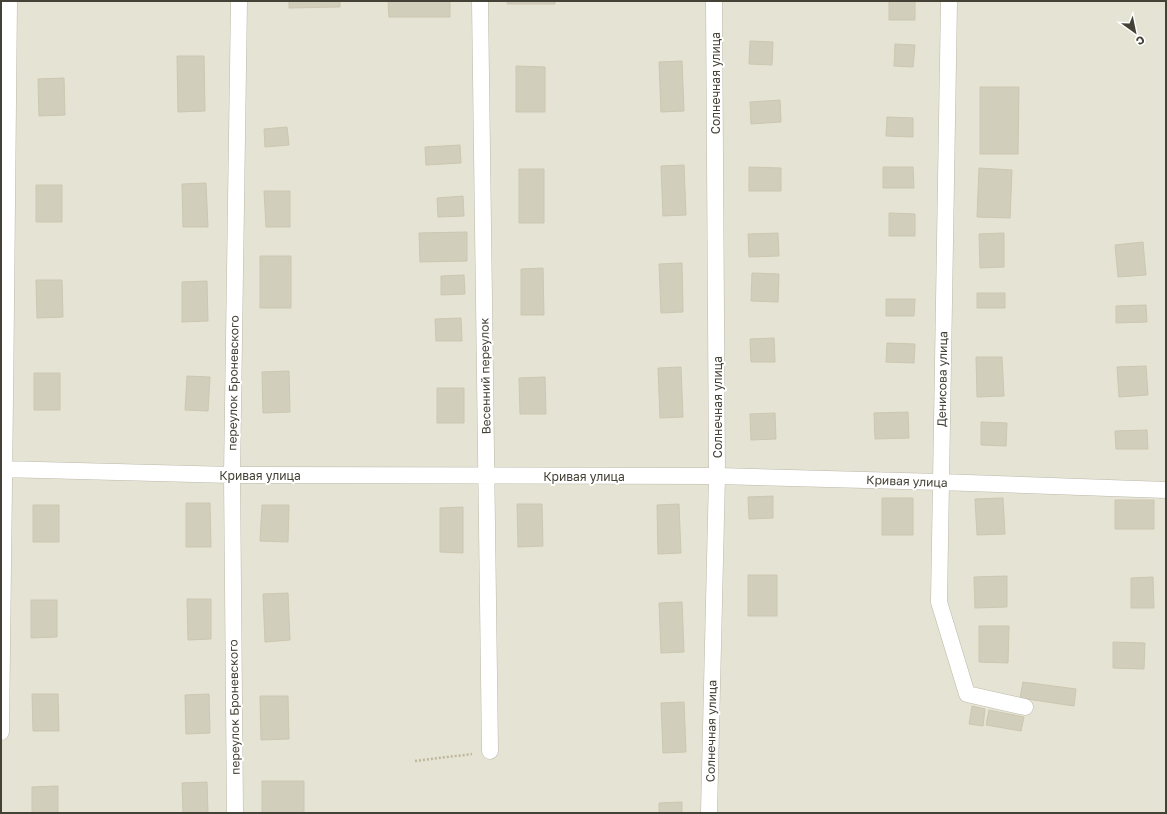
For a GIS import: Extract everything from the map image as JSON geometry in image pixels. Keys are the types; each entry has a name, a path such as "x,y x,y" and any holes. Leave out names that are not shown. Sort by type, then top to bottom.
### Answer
{"street":[{"path":"1,732 9,1"},
{"name":"переулок Броневского","path":"235,813 232,475 238,1"},
{"name":"Весенний переулок","path":"480,1 490,751"},
{"name":"Солнечная улица","path":"709,813 717,476 714,1"},
{"name":"Денисова улица","path":"949,1 939,602 967,694 1025,706"},
{"name":"Кривая улица","path":"3,469 232,475 717,476 1166,490"}],"path":[{"path":"415,762 490,751"}],"shaded area":[{"path":"1,1 1166,1 1166,813 1,813"}],"building":[{"path":"289,1 340,1 340,7 289,8"},
{"path":"388,1 450,1 450,17 389,17"},
{"path":"507,1 555,1 555,4 507,4"},
{"path":"889,1 915,1 915,20 889,20"},
{"path":"750,41 773,42 772,65 749,64"},
{"path":"895,44 915,45 913,67 894,66"},
{"path":"177,56 204,56 205,111 178,112"},
{"path":"682,61 684,111 661,112 659,62"},
{"path":"516,66 545,67 545,112 516,112"},
{"path":"64,78 65,115 39,116 38,79"},
{"path":"980,87 1019,87 1018,154 980,154"},
{"path":"780,100 781,122 751,124 750,102"},
{"path":"887,117 913,118 913,137 886,136"},
{"path":"287,127 289,145 265,147 264,129"},
{"path":"460,145 461,163 426,165 425,147"},
{"path":"684,165 686,215 663,216 661,166"},
{"path":"749,167 781,168 781,191 749,191"},
{"path":"883,167 913,167 914,188 883,188"},
{"path":"979,168 1012,170 1010,218 977,217"},
{"path":"519,169 544,169 544,223 519,223"},
{"path":"206,183 208,227 183,227 182,184"},
{"path":"36,185 62,185 62,222 36,222"},
{"path":"264,191 290,191 290,227 266,227"},
{"path":"463,196 464,216 438,217 437,198"},
{"path":"889,213 915,214 915,236 889,236"},
{"path":"467,232 467,261 420,262 419,233"},
{"path":"778,233 779,256 749,257 748,234"},
{"path":"1004,233 1004,267 980,268 979,234"},
{"path":"1143,242 1146,275 1118,277 1115,245"},
{"path":"260,256 291,256 291,308 260,308"},
{"path":"682,263 683,312 661,313 659,264"},
{"path":"543,268 544,315 521,315 521,269"},
{"path":"752,273 779,274 778,302 751,301"},
{"path":"464,275 465,294 441,295 441,276"},
{"path":"36,280 62,280 63,317 37,318"},
{"path":"207,281 208,321 182,322 182,282"},
{"path":"977,293 1005,293 1005,308 977,308"},
{"path":"886,299 915,299 914,316 886,316"},
{"path":"1146,305 1147,322 1116,323 1116,306"},
{"path":"461,318 462,341 436,341 435,319"},
{"path":"774,338 775,362 751,362 750,339"},
{"path":"887,343 915,344 914,363 886,362"},
{"path":"976,357 1002,357 1004,396 977,397"},
{"path":"1146,366 1148,395 1119,397 1117,367"},
{"path":"681,367 683,417 660,418 658,368"},
{"path":"289,371 290,412 263,413 262,372"},
{"path":"34,373 60,373 60,410 34,410"},
{"path":"187,376 210,377 208,411 185,410"},
{"path":"545,377 546,414 520,414 519,378"},
{"path":"437,388 464,388 464,423 437,423"},
{"path":"908,412 909,438 875,439 874,413"},
{"path":"775,413 776,439 751,440 750,414"},
{"path":"981,422 1007,423 1006,446 981,445"},
{"path":"1147,430 1148,449 1116,449 1115,431"},
{"path":"773,496 773,518 749,519 748,497"},
{"path":"882,498 913,498 913,535 882,535"},
{"path":"1003,498 1005,534 977,535 975,499"},
{"path":"1115,500 1154,500 1154,529 1115,529"},
{"path":"186,503 210,503 211,547 186,547"},
{"path":"517,504 542,504 543,546 518,547"},
{"path":"679,504 681,553 658,554 657,505"},
{"path":"33,505 59,505 59,542 33,542"},
{"path":"262,505 289,505 288,542 260,541"},
{"path":"463,507 463,553 440,552 440,508"},
{"path":"748,575 777,575 777,616 748,616"},
{"path":"1007,576 1007,607 975,608 974,577"},
{"path":"1153,577 1154,608 1131,608 1131,578"},
{"path":"288,593 290,640 265,642 263,594"},
{"path":"187,599 211,599 211,639 188,640"},
{"path":"31,600 57,600 57,637 31,638"},
{"path":"682,602 684,652 661,653 659,603"},
{"path":"979,626 1009,626 1008,663 979,662"},
{"path":"1113,642 1145,643 1144,669 1113,668"},
{"path":"1023,682 1076,689 1074,706 1020,698"},
{"path":"32,694 58,694 59,731 33,731"},
{"path":"209,694 210,733 186,734 185,695"},
{"path":"260,696 288,696 289,739 261,740"},
{"path":"684,702 686,752 663,753 661,703"},
{"path":"972,706 985,709 983,726 969,724"},
{"path":"989,710 1024,717 1021,731 986,725"},
{"path":"262,781 304,781 304,813 262,813"},
{"path":"207,782 208,813 183,813 182,783"},
{"path":"58,786 58,813 32,813 32,787"},
{"path":"682,802 682,813 659,813 659,803"}]}
